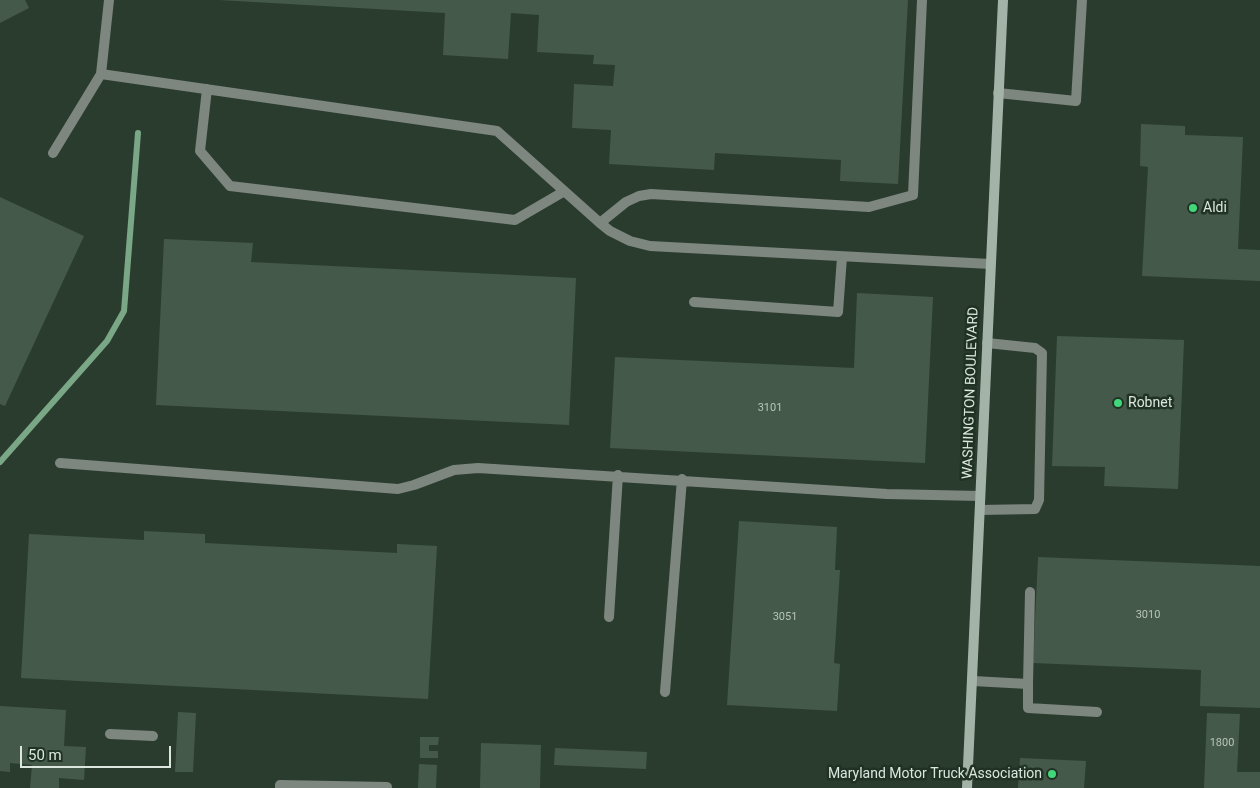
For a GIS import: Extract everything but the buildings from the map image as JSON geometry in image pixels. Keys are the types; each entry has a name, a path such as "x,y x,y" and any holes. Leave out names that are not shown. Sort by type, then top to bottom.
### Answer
{"main road":[{"name":"WASHINGTON BOULEVARD","path":"967,788 1003,0"}],"lane":[{"path":"53,153 101,74 109,0"},
{"path":"600,223 626,202 639,196 651,194 869,207 913,196 922,0"},
{"path":"998,93 1076,101 1082,0"},
{"path":"101,74 497,131 563,192 610,231 630,241 650,246 990,264"},
{"path":"207,89 200,151 230,186 514,220 563,192"},
{"path":"694,302 838,312 842,257"},
{"path":"980,510 1035,509 1039,500 1042,353 1035,348 987,344"},
{"path":"60,463 398,489 454,470 478,468 682,479 886,494 980,496"},
{"path":"609,617 618,475"},
{"path":"665,692 682,479"},
{"path":"1030,592 1028,708 1097,712"},
{"path":"973,681 1028,684"},
{"path":"110,734 153,736"},
{"path":"280,788 280,784 388,787"}],"waterway":[{"path":"0,462 107,341 124,311 138,133"}],"place":[{"name":"Aldi","path":"1193,208"},
{"name":"Robnet","path":"1118,403"},
{"name":"Maryland Motor Truck Association","path":"1052,774"}]}
